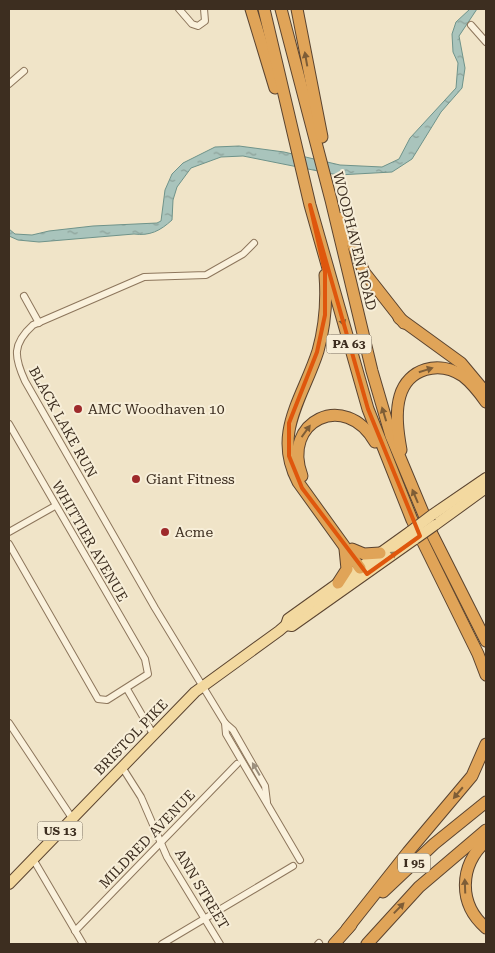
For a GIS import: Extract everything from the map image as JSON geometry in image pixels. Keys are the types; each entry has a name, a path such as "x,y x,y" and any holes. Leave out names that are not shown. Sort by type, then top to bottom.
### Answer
{"highway":[{"path":"251,9 294,152"},
{"name":"WOODHAVEN ROAD","path":"264,9 294,152 374,429 460,587"},
{"name":"WOODHAVEN ROAD","path":"282,9 323,157 331,200 372,371 401,479 430,559"},
{"path":"297,9 323,157"},
{"path":"299,170 320,256 324,294 323,331"},
{"path":"327,174 348,236 364,272 404,322"},
{"path":"331,200 359,271 381,303 461,363 486,393"},
{"path":"310,205 325,272 326,299 323,331 312,368 289,423 288,450 298,482 364,569"},
{"path":"401,479 397,411 402,391 412,376 428,368 449,369 468,380 486,402"},
{"path":"380,553 364,554 349,549 308,487 301,473 298,448 305,430 316,421 329,416 345,416 356,421 370,436 401,479"},
{"path":"338,583 347,569 349,549"},
{"path":"430,559 486,652"},
{"path":"430,559 478,654 486,675"},
{"path":"460,587 486,627"},
{"path":"460,587 486,641"},
{"path":"347,929 472,776 486,744"},
{"name":"I 95","path":"334,944 434,844 486,802"},
{"name":"I 95","path":"367,944 419,888 486,830"},
{"path":"486,842 470,860 464,884 471,910 486,928"}],"main road":[{"name":"BRISTOL PIKE","path":"286,625 292,626 364,569 413,535 486,478"},
{"name":"BRISTOL PIKE","path":"433,520 486,488"},
{"name":"BRISTOL PIKE","path":"9,884 153,734 202,686 286,625 288,619 338,583 364,569 380,553 413,535"}],"street":[{"path":"191,9 181,11 192,24 198,26 205,22 204,9"},
{"path":"471,25 486,42"},
{"path":"9,84 24,71"},
{"name":"BLACK LAKE RUN","path":"254,243 243,254 206,275 144,277 39,323 23,334 16,356 19,368 155,608 225,723 226,734 300,860"},
{"path":"24,296 39,323"},
{"name":"WHITTIER AVENUE","path":"9,424 145,659 149,670 145,677 127,689"},
{"path":"9,532 55,506"},
{"path":"9,544 100,700 107,700 127,689 153,734"},
{"path":"9,723 72,818"},
{"name":"MILDRED AVENUE","path":"75,931 237,764"},
{"name":"ANN STREET","path":"122,767 141,797 160,844 220,944"},
{"path":"33,859 83,944"},
{"path":"162,944 294,866"}],"highlighted area":[{"path":"310,205 368,409 420,536 367,574 302,488 289,456 289,423 317,352 325,315 325,272"}],"water":[{"path":"470,9 477,9 459,36 465,68 462,88 441,112 412,159 392,172 338,175 243,156 221,157 191,168 177,187 173,200 172,220 154,232 39,242 18,240 9,236 9,229 15,234 32,235 93,226 157,223 161,221 165,190 172,174 183,163 215,147 239,146 284,152 340,165 382,167 399,159 410,138 456,88 458,63 453,52 452,34 456,22"}],"place":[{"name":"AMC Woodhaven 10","path":"78,409"},
{"name":"Giant Fitness","path":"136,479"},
{"name":"Acme","path":"165,532"}]}
